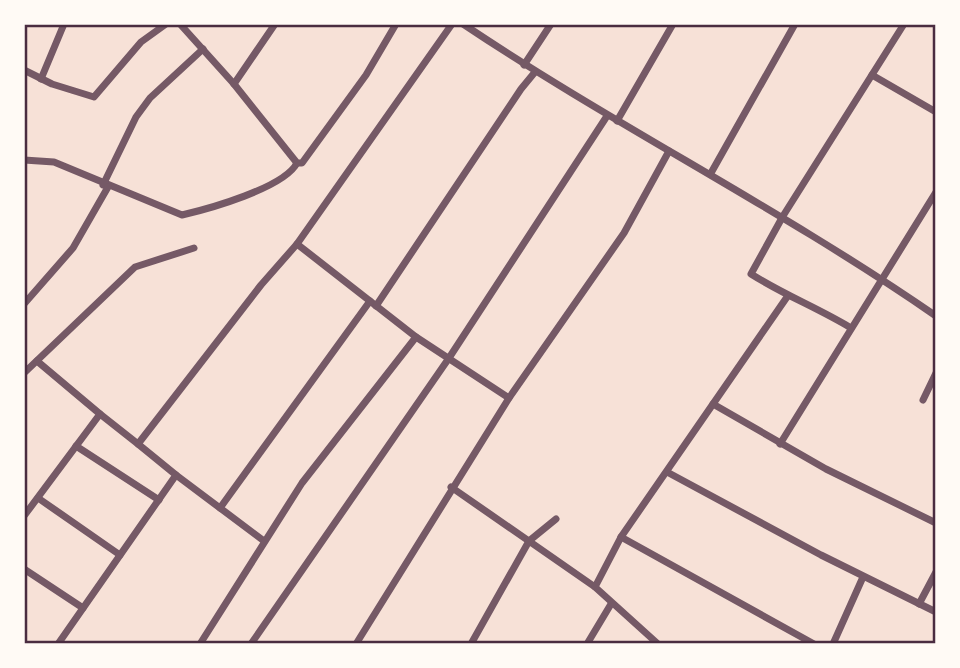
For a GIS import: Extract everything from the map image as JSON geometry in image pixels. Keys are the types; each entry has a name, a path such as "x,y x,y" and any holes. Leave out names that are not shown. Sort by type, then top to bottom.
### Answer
{"street":[{"path":"41,79 64,24"},
{"path":"24,70 41,79 94,97 141,42 166,24"},
{"path":"180,24 234,84 297,163"},
{"path":"234,84 275,24"},
{"path":"24,160 54,162 106,186 181,215 253,191 289,173 297,163 302,163 366,75 396,24"},
{"path":"138,444 261,285 297,244 452,24"},
{"path":"463,24 607,116 783,216 936,316"},
{"path":"524,65 551,24"},
{"path":"617,121 673,24"},
{"path":"711,173 795,24"},
{"path":"851,328 823,311 787,297 751,274 783,216 904,24"},
{"path":"24,304 73,248 106,186 136,117 150,98 203,49"},
{"path":"220,508 373,303 535,72"},
{"path":"872,75 936,112"},
{"path":"251,643 449,358 607,116"},
{"path":"356,643 509,398 624,233 669,151"},
{"path":"780,444 936,192"},
{"path":"297,244 416,337 509,398"},
{"path":"24,373 135,267 194,248"},
{"path":"595,587 621,537 787,297"},
{"path":"200,643 302,483 416,337"},
{"path":"37,360 176,475 264,541"},
{"path":"923,400 936,373"},
{"path":"713,404 780,444 936,523"},
{"path":"24,516 100,414"},
{"path":"76,446 159,499"},
{"path":"667,472 863,577 936,612"},
{"path":"58,643 176,475"},
{"path":"452,487 595,587 658,643"},
{"path":"38,498 120,555"},
{"path":"471,643 529,541 556,519"},
{"path":"621,537 814,643"},
{"path":"24,569 83,608"},
{"path":"919,604 936,572"},
{"path":"833,643 863,577"},
{"path":"587,643 611,604"}]}
